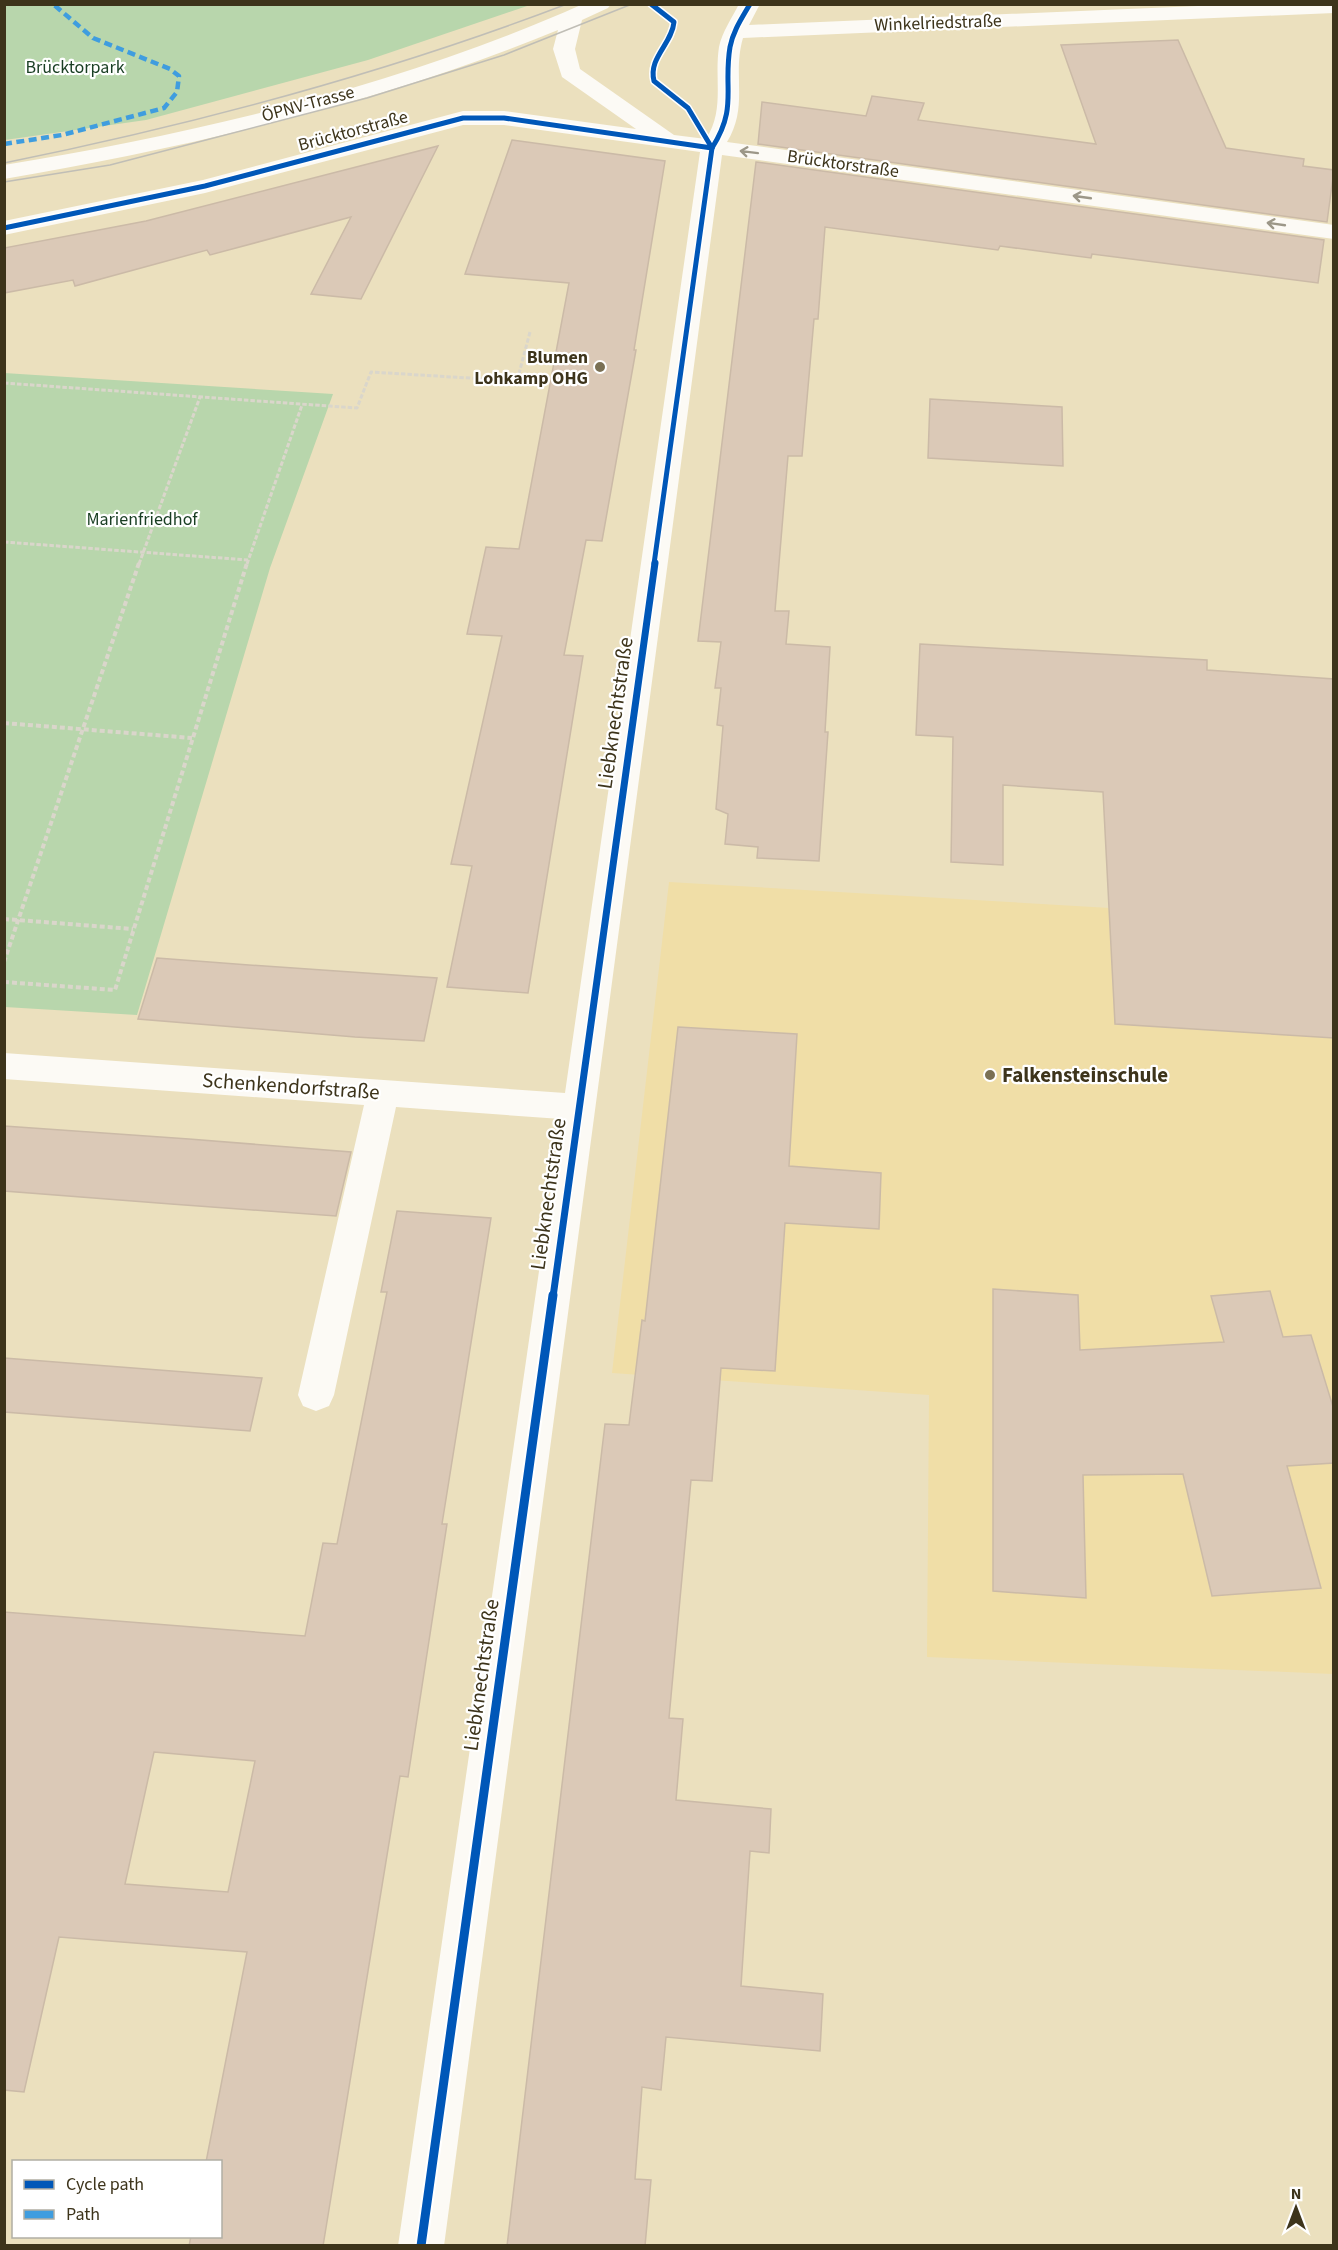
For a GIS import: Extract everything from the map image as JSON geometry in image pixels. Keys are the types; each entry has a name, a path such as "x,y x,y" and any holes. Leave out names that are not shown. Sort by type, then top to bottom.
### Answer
{"street":[{"name":"ÖPNV-Trasse","path":"4,172 164,141 280,113 493,50 601,4"},
{"path":"712,148 725,129 729,112 730,47 750,4"},
{"name":"Winkelriedstraße","path":"736,32 1334,7"},
{"path":"572,18 564,49 570,72 642,124 677,143"},
{"path":"493,50 564,49"},
{"name":"Brücktorstraße","path":"4,228 205,186 463,118 504,118 1334,232"},
{"name":"Liebknechtstraße","path":"421,2246 712,148"},
{"name":"Schenkendorfstraße","path":"4,1066 578,1107"},
{"path":"316,1395 383,1092"}],"path":[{"path":"4,383 357,408 371,372 517,381 530,332"},
{"path":"4,962 143,552 200,397"},
{"path":"4,982 115,990 248,560 302,405"},
{"path":"4,542 248,560"},
{"path":"4,723 192,738"},
{"path":"4,919 133,929"}],"shaded area":[{"name":"Falkensteinschule","path":"669,882 1333,921 1333,1674 927,1657 929,1395 612,1373"}],"green space":[{"name":"Brücktorpark","path":"4,5 530,5 368,60 146,120 5,140"},
{"name":"Marienfriedhof","path":"4,373 333,394 270,568 137,1015 5,1007"}],"building":[{"path":"1178,40 1226,148 1304,159 1303,166 1334,170 1327,222 758,144 762,102 866,116 872,96 924,103 918,120 1096,144 1061,45"},
{"path":"512,140 665,161 634,350 636,350 602,541 586,540 564,655 583,656 528,993 447,987 472,866 451,864 502,636 467,634 486,547 519,549 569,283 465,274"},
{"path":"438,146 361,299 311,294 351,217 210,255 207,250 75,286 73,280 4,293 4,248 146,221"},
{"path":"756,162 1324,240 1318,283 1092,254 1091,258 1000,246 998,250 825,227 818,319 814,319 802,456 788,456 775,611 789,611 786,644 830,647 825,732 828,732 819,861 757,858 758,847 725,844 728,814 716,809 723,726 717,725 721,688 715,688 721,642 698,641"},
{"path":"930,399 1062,407 1063,466 928,458"},
{"path":"920,644 1207,660 1207,670 1334,679 1334,1038 1115,1024 1103,792 1003,785 1003,865 951,862 953,737 916,735"},
{"path":"157,958 437,978 424,1041 355,1037 138,1019"},
{"path":"678,1027 797,1034 789,1166 881,1173 879,1229 785,1223 775,1371 721,1368 712,1481 691,1480 669,1718 683,1719 676,1800 771,1809 769,1853 750,1851 741,1986 823,1994 820,2051 666,2037 661,2090 642,2087 635,2179 651,2180 645,2246 507,2246 605,1424 629,1425 642,1320 645,1321"},
{"path":"4,1126 351,1152 336,1216 171,1204 4,1191"},
{"path":"397,1211 491,1218 442,1524 447,1524 408,1777 400,1776 323,2246 189,2246 191,2238 222,2238 222,2160 206,2160 247,1952 59,1937 24,2092 4,2090 4,1612 305,1636 323,1543 337,1544 387,1292 381,1292","holes":["154,1752 255,1761 228,1892 125,1884"]},
{"path":"993,1289 1078,1295 1080,1350 1224,1342 1211,1296 1270,1291 1283,1337 1311,1335 1334,1410 1334,1463 1287,1466 1321,1588 1212,1596 1183,1474 1083,1475 1086,1598 993,1591"},
{"path":"4,1358 262,1378 250,1431 4,1412"}],"tram line":[{"path":"4,163 147,132 289,95 429,53 567,4"},
{"path":"4,182 110,165 367,98 504,55 632,4"}],"marked path":[{"path":"4,144 62,135 164,108 177,92 179,76 170,69 149,59 103,44 53,4"}],"cycle path":[{"path":"651,4 674,22 671,36 655,61 652,75 654,81 662,90 688,108 712,148"},
{"path":"421,2246 712,148 727,120 730,98 728,62 731,42 750,4"},
{"path":"4,228 205,186 463,118 504,118 712,148"}],"place":[{"name":"Blumen Lohkamp OHG","path":"600,367"},
{"name":"Falkensteinschule","path":"990,1075"}]}
